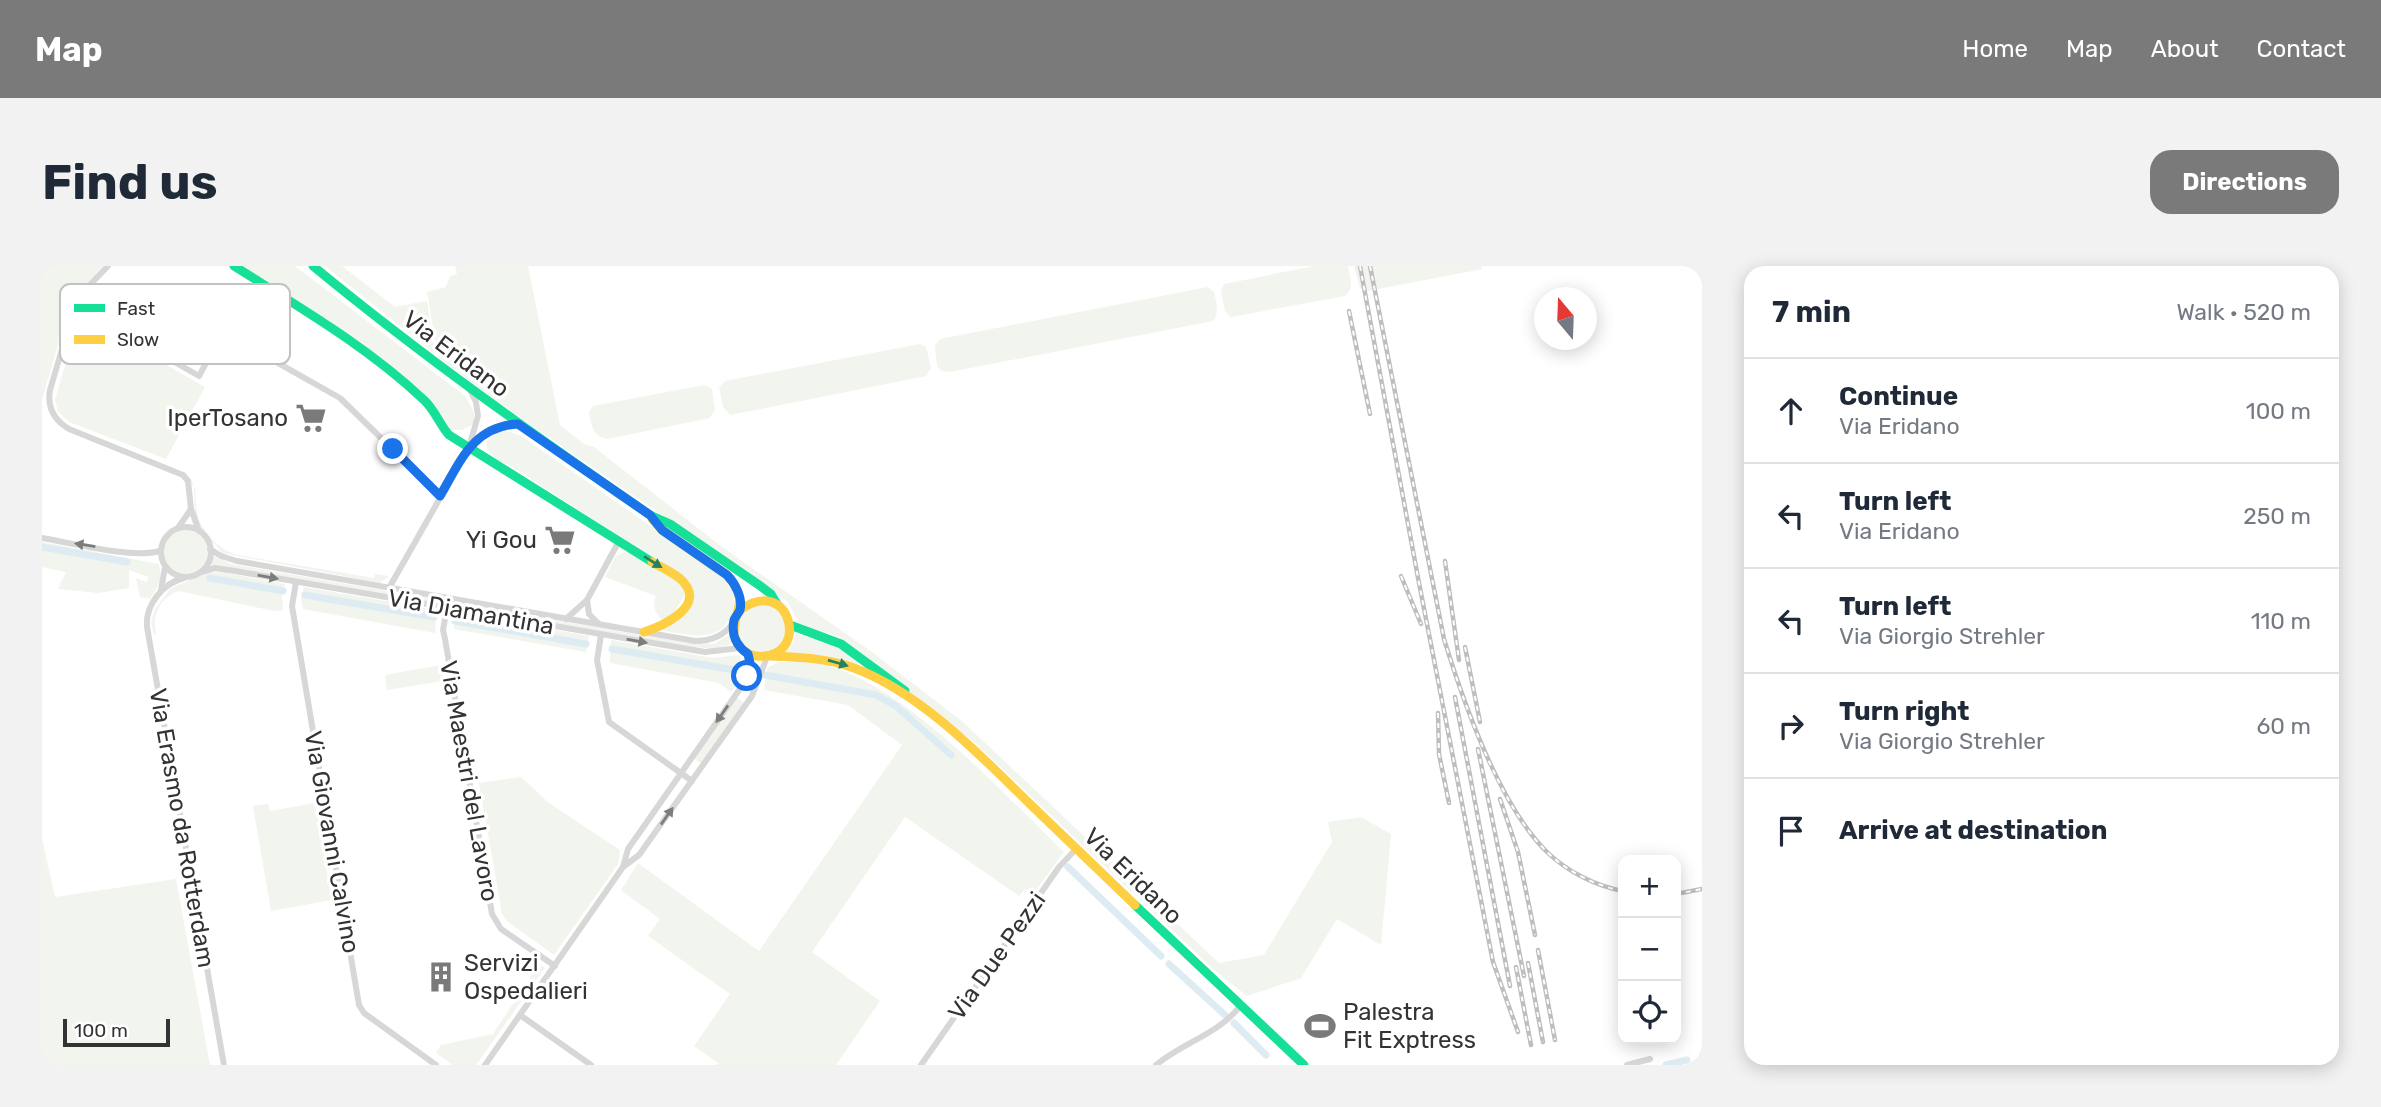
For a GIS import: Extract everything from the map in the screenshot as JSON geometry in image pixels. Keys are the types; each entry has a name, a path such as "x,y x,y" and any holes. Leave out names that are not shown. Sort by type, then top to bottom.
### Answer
{"main road":[{"path":"234,266 262,284"},
{"name":"Via Eridano","path":"313,266 470,390 650,515 670,524 771,594 790,625 848,648 894,682 984,761 1073,852 1304,1065"},
{"path":"290,302 342,335 424,400 443,429 468,447 685,583 688,598 676,618 644,632"},
{"name":"Via Eridano","path":"650,515 662,530 727,575 737,588 740,610"},
{"path":"744,651 735,640 734,623 740,610 754,601 777,604"},
{"path":"769,656 786,644 790,625"},
{"name":"Via Eridano","path":"744,651 769,656 816,658 853,668 884,684 933,718"}],"street":[{"path":"90,284 108,266"},
{"path":"60,356 48,400 53,414 61,424 73,431 180,473 189,486 191,509 199,531"},
{"path":"177,364 198,376 205,364"},
{"path":"280,364 344,400 440,496"},
{"path":"388,588 468,447 478,416 470,390"},
{"path":"468,447 492,429 518,424"},
{"path":"184,578 165,567 160,551 166,537 176,530 191,509"},
{"path":"176,530 189,528 206,537 210,549 209,562 201,572"},
{"path":"42,538 129,552 160,551"},
{"path":"566,619 586,600 619,541"},
{"name":"Via Diamantina","path":"210,549 237,561 703,641 723,634 734,623"},
{"name":"Via Erasmo da Rotterdam","path":"165,567 159,595 148,611 147,627 224,1065"},
{"name":"Via Diamantina","path":"184,578 215,568 705,653 744,651"},
{"path":"159,595 172,583 184,578"},
{"name":"Via Giovanni Calvino","path":"296,582 292,606 359,1005 364,1013 436,1065"},
{"path":"586,600 589,614 599,624"},
{"name":"Via Maestri del Lavoro","path":"447,608 444,639 493,919 501,929 555,965"},
{"path":"601,635 597,660 609,722 692,781"},
{"path":"623,867 628,849 740,689 748,672 744,651"},
{"path":"485,1065 623,867 639,855 752,696 769,656"},
{"path":"740,689 752,696"},
{"name":"Via Due Pezzi","path":"921,1065 1059,867 1073,852"},
{"path":"1156,1065 1180,1047 1224,1024 1241,1005"},
{"path":"520,1015 591,1065"},
{"path":"1627,1065 1650,1059"}],"shaded area":[{"path":"42,266 103,266 87,284 60,284 60,338 42,400"},
{"path":"241,266 294,266 303,272 465,396 473,410 475,420 472,425 462,430 453,430 447,426 429,400 342,330 290,297 290,284 269,284"},
{"path":"325,266 342,266 395,307 427,301 435,354"},
{"path":"455,266 528,266 560,425 584,444 594,447 722,547 872,652 963,722 1219,963 1264,955 1332,842 1328,822 1361,817 1391,834 1381,945 1337,919 1301,978 1247,996 1213,969 975,743 838,636 799,623 788,602 495,400 438,357 427,292 446,287 450,276 457,274"},
{"path":"1314,266 1348,266 1351,282 1348,293 1345,296 1231,317 1225,311 1221,290 1224,284"},
{"path":"1354,266 1481,266 1482,269 1368,291 1360,288"},
{"path":"1208,287 1214,292 1216,303 1213,321 950,372 942,371 937,366 935,345 940,339"},
{"path":"920,344 926,347 931,368 926,376 730,415 723,407 719,387 725,381"},
{"path":"65,364 165,364 205,387 166,459 69,422 58,411 55,400"},
{"path":"704,385 712,389 715,410 710,418 607,439 599,436 592,426 589,413 593,406"},
{"path":"504,430 521,436 724,577 734,599 727,623 713,633 704,635 664,631 664,628 678,621 689,602 684,578 495,458 487,448 487,443 489,438"},
{"path":"188,476 191,480 195,489 197,512 202,526 212,539 231,553 374,578 375,574 389,576 380,583 222,553 200,526 195,513 194,487"},
{"path":"186,530 201,537 208,552 201,567 186,574 171,567 164,552 171,537"},
{"path":"42,542 159,564 159,582 150,599 140,597 136,578 146,582 149,577 129,570 129,588 98,593 58,589 66,572 42,567"},
{"path":"627,551 682,584 685,594 671,618 663,621 658,615 654,607 656,596 605,577 616,556"},
{"path":"214,556 231,564 687,643 714,644 729,635 732,644 714,649 687,646 211,565"},
{"path":"220,572 285,584 283,610 274,611 179,591 162,602 155,620 154,635 151,622 155,609 171,588 207,573"},
{"path":"304,587 437,610 435,633 303,609 301,599"},
{"path":"761,604 779,611 786,629 779,647 761,654 743,647 736,629 743,611"},
{"path":"455,613 589,636 586,652 454,629"},
{"path":"795,634 830,642 859,662 856,665 779,654 793,642"},
{"path":"611,640 713,658 739,655 741,674 731,692 719,683 610,663"},
{"path":"779,662 826,665 858,677 890,696 953,745 1064,852 1033,894 1025,889 1019,896 905,817 812,952 880,1001 836,1065 717,1065 718,1063 694,1046 730,994 648,936 660,919 621,890 638,863 759,951 902,745 848,705 764,690 767,668"},
{"path":"441,665 443,681 387,690 385,675"},
{"path":"736,697 745,703 702,764 693,758"},
{"path":"521,777 549,803 620,850 618,864 554,955 508,922 502,914 479,783"},
{"path":"315,803 332,900 271,911 253,806 268,804 270,811"},
{"path":"42,839 55,897 176,879 210,1065 42,1065"},
{"path":"539,964 545,968 476,1065 453,1065 436,1053 441,1045 493,1034"}],"waterway":[{"path":"42,547 127,562"},
{"path":"210,578 283,591"},
{"path":"305,595 434,617"},
{"path":"455,621 586,644"},
{"path":"612,649 740,671"},
{"path":"765,675 876,695 896,706 951,755"},
{"path":"1068,867 1161,956"},
{"path":"1169,964 1225,1015"},
{"path":"1234,1023 1266,1055"},
{"path":"1666,1065 1687,1060"}],"railway":[{"path":"1360,266 1493,962 1518,1032"},
{"path":"1370,266 1444,639 1473,723 1499,782 1530,833 1564,866 1603,886 1618,890"},
{"path":"1349,311 1370,414"},
{"path":"1445,561 1459,660"},
{"path":"1401,576 1421,624"},
{"path":"1465,647 1480,722"},
{"path":"1455,697 1510,986"},
{"path":"1438,713 1439,754 1449,803"},
{"path":"1478,749 1524,976"},
{"path":"1500,799 1518,852 1535,935"},
{"path":"1681,893 1702,889"},
{"path":"1538,950 1555,1040"},
{"path":"1528,963 1543,1042"},
{"path":"1516,967 1531,1045"}],"traffic: fast":[{"path":"234,266 262,284"},
{"path":"313,266 479,394 650,515 670,524 759,585 771,594 777,604"},
{"path":"290,301 380,362 428,404 449,435 652,562"},
{"path":"790,625 841,644 905,691"},
{"path":"1135,905 1304,1065"}],"traffic: slow":[{"path":"652,519 662,530 727,575 734,585 739,599 734,635 742,649 757,656 774,654 784,646 789,634 788,621 782,610 772,602 758,602 740,610"},
{"path":"644,632 678,615 689,601 685,584 652,562"},
{"path":"770,656 844,665 879,679 903,693 971,747 1135,905"}],"place":[{"name":"IperTosano","path":"311,418"},
{"name":"Yi Gou","path":"560,540"},
{"name":"Servizi Ospedalieri","path":"441,977"},
{"name":"Palestra Fit Exptress","path":"1320,1026"}],"route":[{"path":"393,449 440,496 468,447 492,429 518,424 650,515 662,530 734,582 740,610 733,632 740,648 748,654 750,663 747,676"}]}
